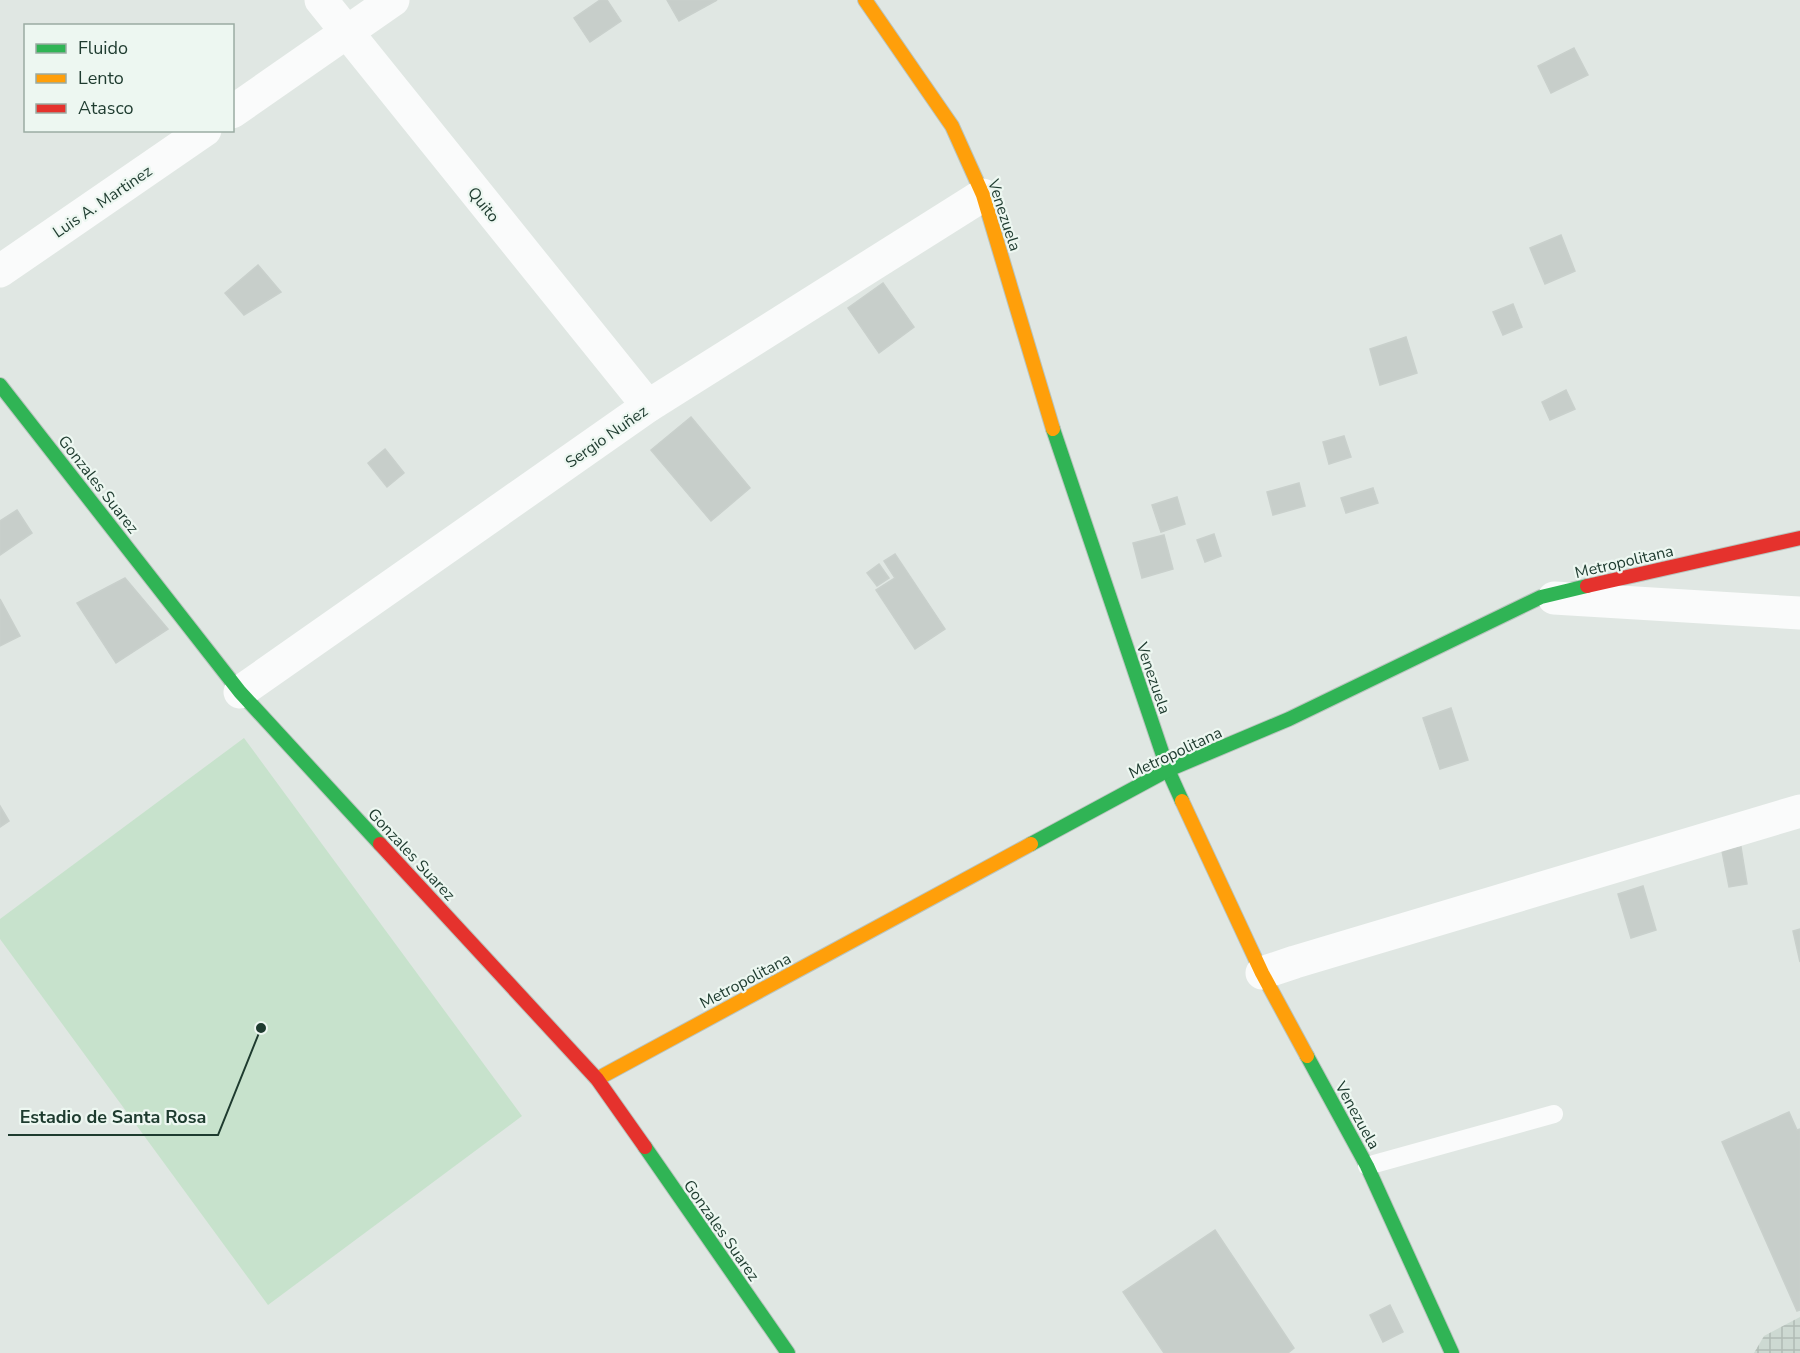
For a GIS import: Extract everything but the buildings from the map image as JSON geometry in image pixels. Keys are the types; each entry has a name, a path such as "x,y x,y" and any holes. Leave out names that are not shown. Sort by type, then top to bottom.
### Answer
{"street":[{"name":"Quito","path":"321,0 346,34 648,406"},
{"path":"234,110 393,0"},
{"name":"Venezuela","path":"865,0 952,126 983,195 1041,394 1168,770 1262,973 1367,1166 1452,1353"},
{"name":"Luis A. Martinez","path":"0,271 202,132"},
{"name":"Sergio Nuñez","path":"240,692 648,406 983,195"},
{"name":"Gonzales Suarez","path":"0,385 240,692 597,1079 788,1353"},
{"name":"Metropolitana","path":"597,1079 1168,770 1289,719 1541,597 1800,538"},
{"path":"1541,597 1800,613"},
{"path":"1262,973 1800,812"}],"lane":[{"path":"1367,1166 1554,1114"}],"shaded area":[{"path":"1800,1317 1800,1353 1754,1353 1764,1336"}],"green space":[{"path":"244,738 522,1116 268,1305 0,939 0,919"}],"traffic: fast":[{"path":"0,385 240,692 380,844"},
{"path":"1053,429 1168,770 1182,801"},
{"path":"1031,844 1168,770 1289,719 1541,597 1587,586"},
{"path":"1307,1056 1367,1166 1452,1353"},
{"path":"645,1147 788,1353"}],"traffic: slow":[{"path":"865,0 952,126 983,195 1053,429"},
{"path":"1182,801 1262,973 1307,1056"},
{"path":"597,1079 1031,844"}],"traffic: jam":[{"path":"1587,586 1800,538"},
{"path":"380,844 597,1079 645,1147"}],"place":[{"name":"Estadio de Santa Rosa","path":"261,1028"}]}
